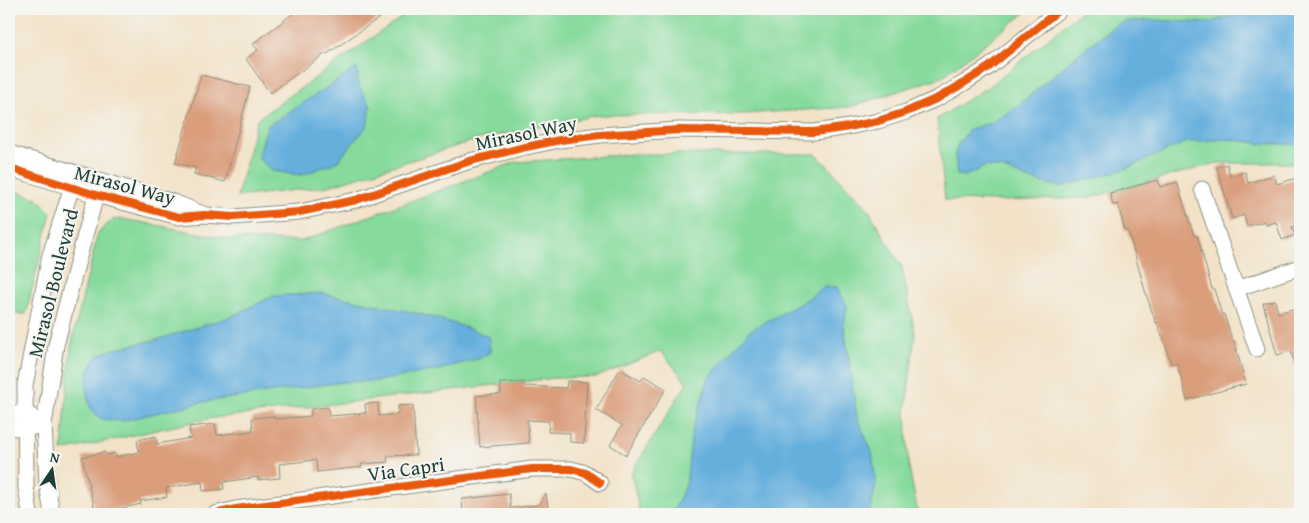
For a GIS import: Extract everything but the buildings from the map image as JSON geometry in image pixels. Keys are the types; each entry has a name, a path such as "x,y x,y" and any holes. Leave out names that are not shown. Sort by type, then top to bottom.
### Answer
{"street":[{"name":"Mirasol Way","path":"9,168 74,181 98,188 179,218 205,215 233,217 299,212 356,200 470,161 521,148 580,138 679,130 814,132 878,121 922,105 964,83 988,67 1060,9"},
{"name":"Mirasol Way","path":"9,153 74,181"},
{"name":"Mirasol Boulevard","path":"30,514 26,487 26,385 50,255 74,181"},
{"name":"Mirasol Boulevard","path":"52,514 47,483 44,425 56,345 98,188"},
{"path":"1202,189 1257,349"},
{"path":"1236,289 1300,267"},
{"path":"9,412 26,413 44,425"},
{"path":"9,428 27,428 44,425"},
{"name":"Via Capri","path":"215,514 236,509 532,469 571,469 586,474 600,483"}],"green space":[{"path":"413,9 1030,9 942,77 850,107 743,114 598,115 479,139 329,186 237,197 257,119"},
{"path":"1084,9 1300,9 1300,163 1217,163 1089,198 1004,201 945,200 937,119 994,83"},
{"path":"635,154 816,154 866,206 902,267 915,334 906,408 908,462 918,514 640,514 631,473 687,383 661,351 596,377 554,378 206,419 62,451 71,346 98,233 112,220 123,219 230,239 302,241 516,162"},
{"path":"9,189 37,198 51,212 26,314 9,314"}],"water":[{"path":"1260,9 1300,9 1300,145 1227,139 1187,142 1122,170 1060,187 1028,179 1004,169 986,166 965,176 957,175 955,155 958,144 970,129 993,122 1015,108 1117,24 1128,21 1157,20 1207,23"},
{"path":"357,68 358,84 371,107 367,126 337,162 301,175 272,171 258,158 267,126"},
{"path":"824,287 837,287 847,306 844,326 857,417 872,452 876,484 870,514 672,514 686,485 692,431 708,379 749,331 803,302"},
{"path":"322,293 429,316 470,329 489,337 490,352 481,358 438,370 378,381 343,382 203,402 122,421 101,419 92,411 86,388 89,370 97,356 114,349 159,339 230,317 273,296"}],"cycle path":[{"path":"9,168 96,195 179,217 205,215 233,217 299,212 356,200 470,161 560,140 600,135 679,130 814,132 878,121 906,112 938,98 964,83 989,67 1060,9"},
{"path":"215,514 236,509 532,469 571,469 586,473 600,483"}]}
